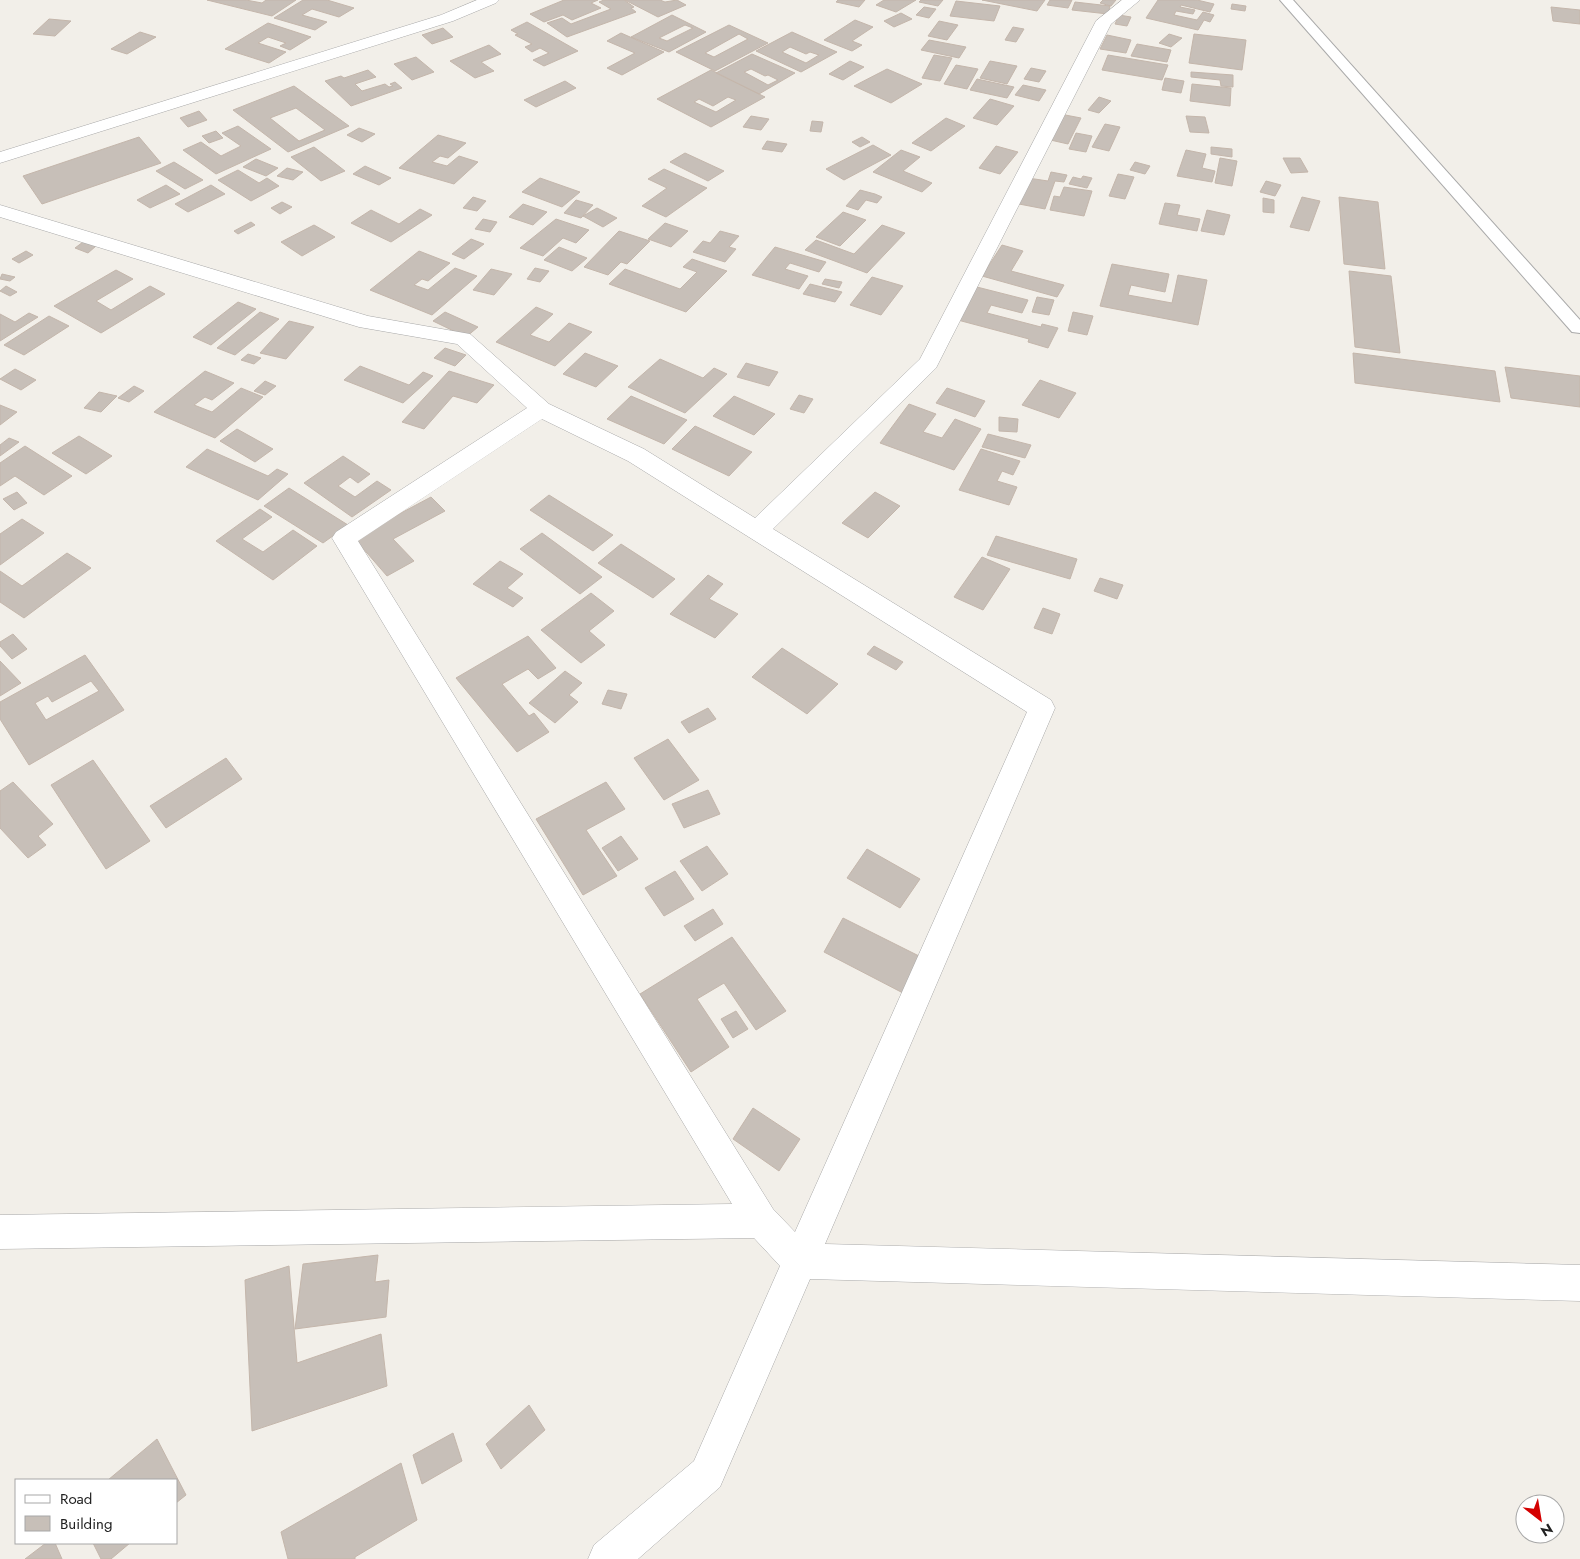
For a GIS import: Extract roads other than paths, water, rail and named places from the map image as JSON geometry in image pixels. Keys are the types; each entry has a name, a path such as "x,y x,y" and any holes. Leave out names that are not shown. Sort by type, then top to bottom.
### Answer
{"street":[{"path":"0,158 447,18 491,0"},
{"path":"757,530 929,364 1104,21 1132,0"},
{"path":"0,211 366,322 463,339 541,408 636,455 1042,708 707,1474 608,1559"},
{"path":"541,408 344,538 761,1221 799,1261 1580,1283"},
{"path":"0,1232 761,1221"}],"lane":[{"path":"1286,0 1578,328"}]}
